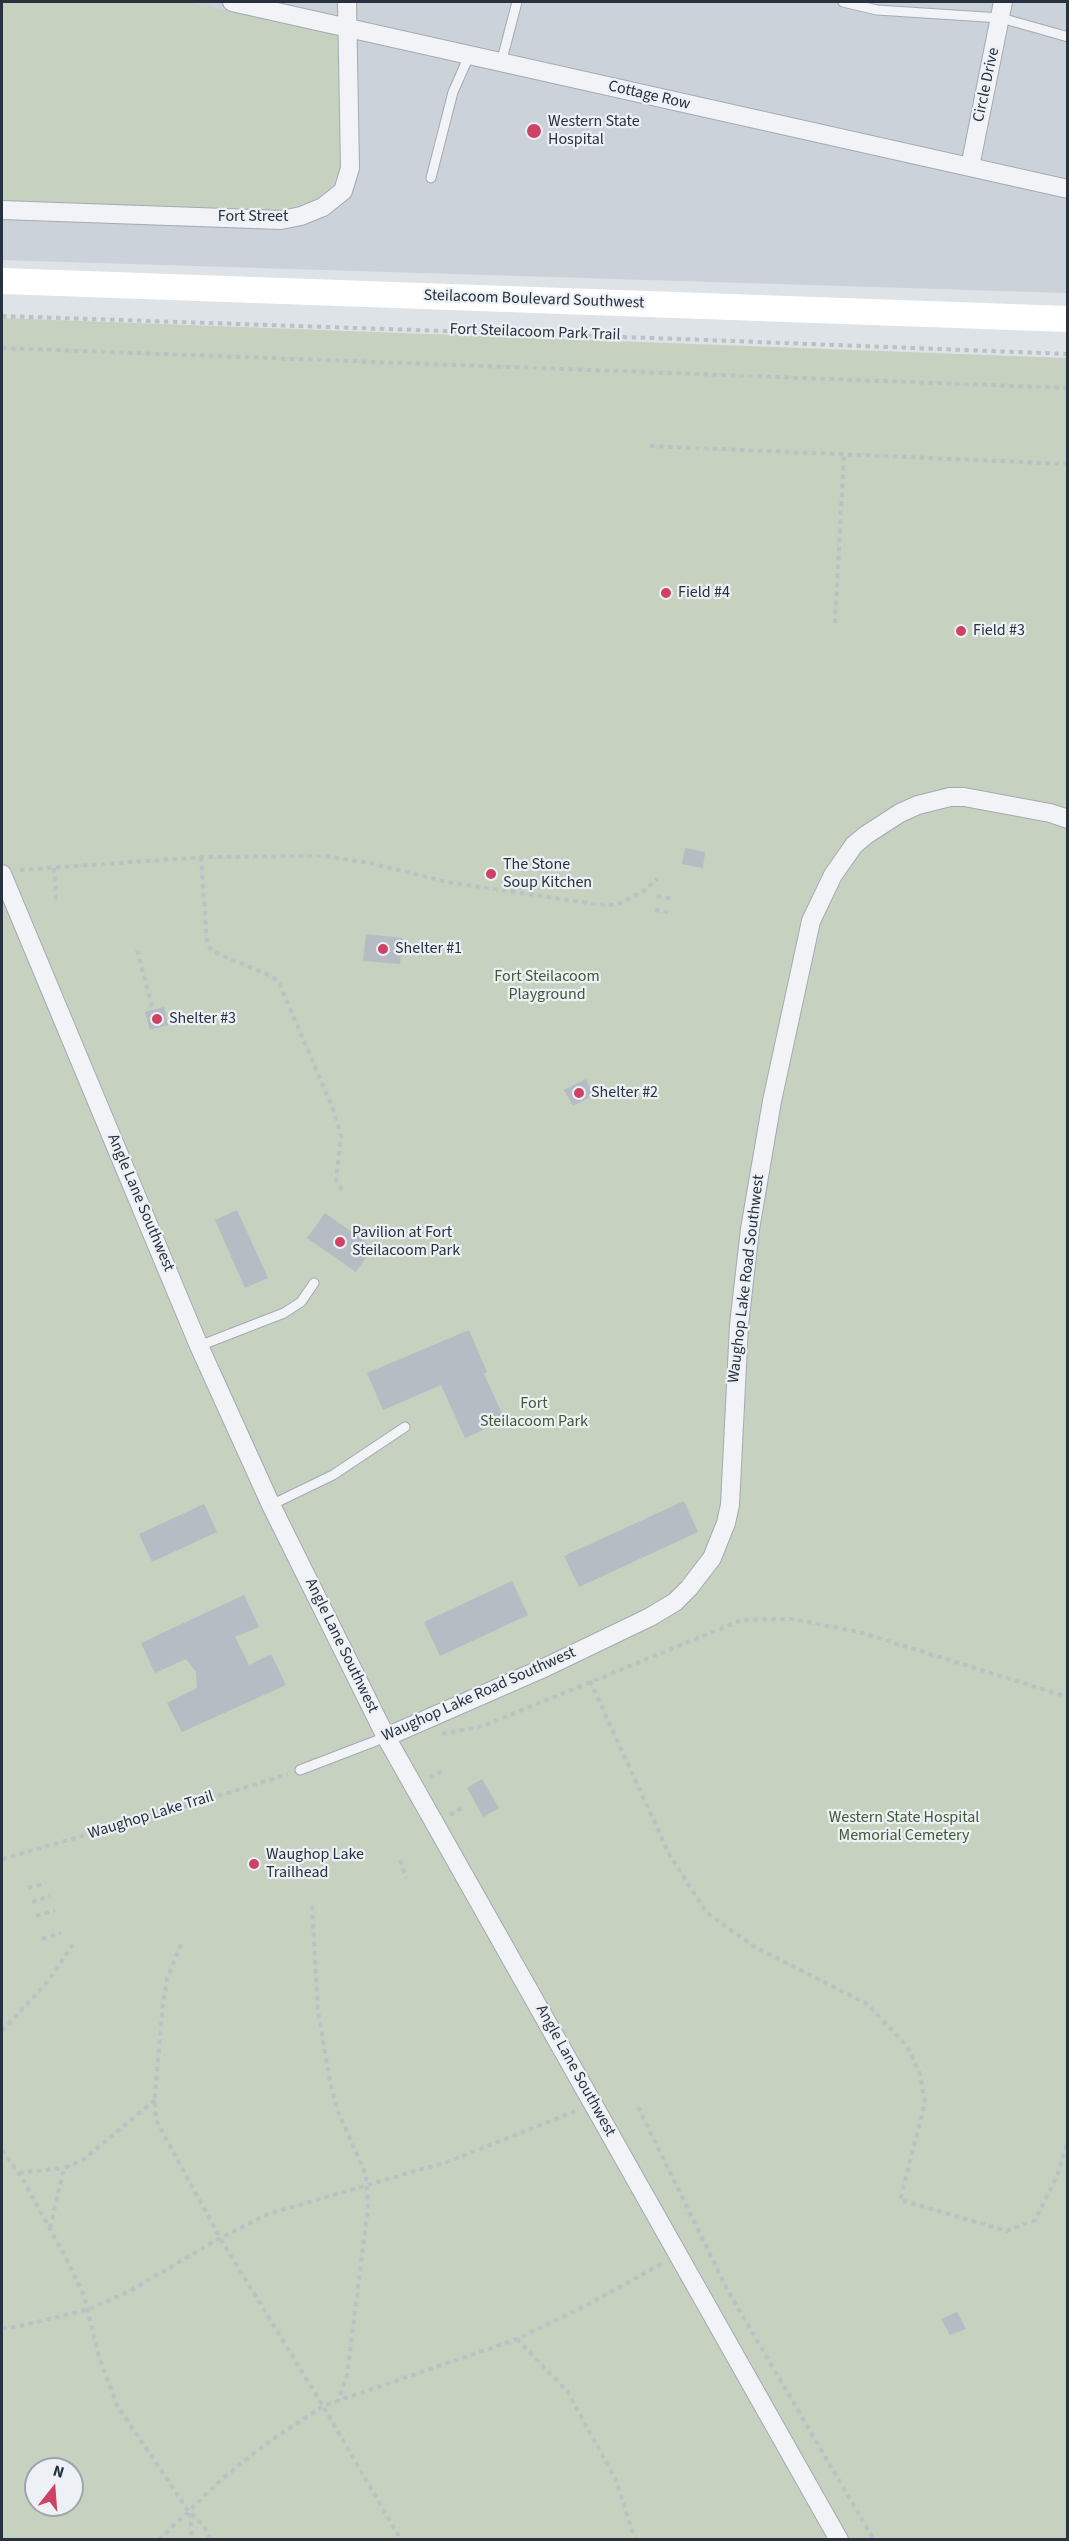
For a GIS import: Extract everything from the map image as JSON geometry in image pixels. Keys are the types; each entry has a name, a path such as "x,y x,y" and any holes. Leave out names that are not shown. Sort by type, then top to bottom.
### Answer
{"main road":[{"name":"Steilacoom Boulevard Southwest","path":"2,281 1068,319"}],"street":[{"name":"Cottage Row","path":"232,2 1068,189"},
{"name":"Fort Street","path":"2,210 281,220 301,216 323,207 342,191 350,168 346,2"},
{"name":"Circle Drive","path":"970,167 1002,10"},
{"name":"Waughop Lake Road Southwest","path":"386,1737 546,1667 650,1617 675,1602 712,1558 726,1523 729,1504 739,1326 750,1229 772,1101 811,921 833,875 854,845 900,813 918,805 950,797 964,797 1029,809 1068,819"},
{"name":"Angle Lane Southwest","path":"7,872 199,1346 271,1505 386,1737 838,2540"}],"lane":[{"path":"501,63 517,2"},
{"path":"843,2 877,10 1002,10 1068,37"},
{"path":"431,178 453,93 469,56"},
{"path":"199,1346 284,1313 301,1302 314,1283"},
{"path":"271,1505 333,1475 405,1426"},
{"name":"Waughop Lake Road Southwest","path":"300,1770 386,1737"}],"path":[{"name":"Fort Steilacoom Park Trail","path":"2,316 622,336 1068,354"},
{"path":"2,348 1068,387"},
{"path":"650,446 1068,464"},
{"path":"835,623 844,455"},
{"path":"7,872 201,857 324,856 370,863 447,882 595,904 616,905 630,900 657,879"},
{"path":"201,857 207,944 212,951 273,977 280,985 333,1109 340,1136 336,1180 342,1191"},
{"path":"54,868 56,901"},
{"path":"657,896 674,899"},
{"path":"655,910 671,913"},
{"path":"137,950 153,1010"},
{"path":"433,1735 483,1726 742,1620 792,1619 859,1632 1068,1697"},
{"path":"590,1681 669,1854 707,1913 755,1947 867,2004 907,2046 920,2074 925,2103 900,2200 1007,2231 1035,2220 1057,2176 1068,2141"},
{"name":"Waughop Lake Trail","path":"2,1859 177,1809 300,1770"},
{"path":"400,1860 406,1878"},
{"path":"28,1888 46,1883"},
{"path":"32,1902 50,1896"},
{"path":"312,1906 318,2012 330,2081 337,2109 366,2175 367,2185 368,2207 350,2353 338,2401"},
{"path":"36,1916 55,1910"},
{"path":"42,1939 61,1933"},
{"path":"2,2031 49,1980 74,1943"},
{"path":"181,1944 166,1987 155,2100 156,2120 220,2238 323,2406 401,2540"},
{"path":"19,2174 64,2168 83,2160 155,2100"},
{"path":"2,2328 17,2327 89,2309 130,2291 220,2238 268,2214 450,2161 593,2104"},
{"path":"638,2107 728,2291 874,2540"},
{"path":"2,2150 19,2174 71,2268 89,2309 99,2357 117,2405 189,2512 203,2525 211,2540"},
{"path":"50,2228 64,2168"},
{"path":"159,2540 223,2478 266,2444 323,2406 517,2339 585,2306 678,2255"},
{"path":"517,2339 567,2391 616,2480 635,2540"},
{"path":"189,2512 192,2540"}],"shaded area":[{"name":"Western State Hospital","path":"2,2 1067,2 1067,293 2,260"}],"green space":[{"path":"2,2 186,2 339,33 343,164 325,196 282,211 2,200"},
{"name":"Fort Steilacoom Park","path":"2,318 1067,358 1067,2539 2,2539"}],"building":[{"path":"685,848 705,852 703,868 682,864"},
{"name":"Shelter #1","path":"366,934 403,938 400,964 363,961"},
{"name":"Shelter #3","path":"164,1007 168,1025 150,1030 145,1012"},
{"name":"Shelter #2","path":"586,1079 594,1095 573,1106 564,1090"},
{"path":"237,1210 268,1278 245,1288 215,1220"},
{"name":"Pavilion at Fort Steilacoom Park","path":"325,1213 373,1247 356,1272 307,1238"},
{"path":"469,1330 487,1372 484,1374 505,1420 465,1438 441,1385 383,1410 367,1373"},
{"path":"684,1501 698,1532 579,1587 564,1556"},
{"path":"204,1504 217,1532 152,1562 139,1534"},
{"path":"512,1581 528,1615 440,1656 424,1622"},
{"path":"244,1595 259,1627 235,1637 249,1665 271,1654 286,1685 182,1732 167,1703 197,1688 196,1672 186,1659 155,1673 141,1643"},
{"path":"482,1779 499,1808 483,1817 467,1788"},
{"path":"957,2312 966,2329 950,2335 941,2319"}],"place":[{"name":"Western State Hospital","path":"534,131"},
{"name":"Field #4","path":"666,593"},
{"name":"Field #3","path":"961,631"},
{"name":"The Stone Soup Kitchen","path":"491,874"},
{"name":"Shelter #1","path":"383,949"},
{"name":"Shelter #3","path":"157,1019"},
{"name":"Shelter #2","path":"579,1093"},
{"name":"Pavilion at Fort Steilacoom Park","path":"340,1242"},
{"name":"Waughop Lake Trailhead","path":"254,1864"}],"park label":[{"name":"Fort Steilacoom Playground","path":"547,986"},
{"name":"Western State Hospital Memorial Cemetery","path":"904,1827"}]}
